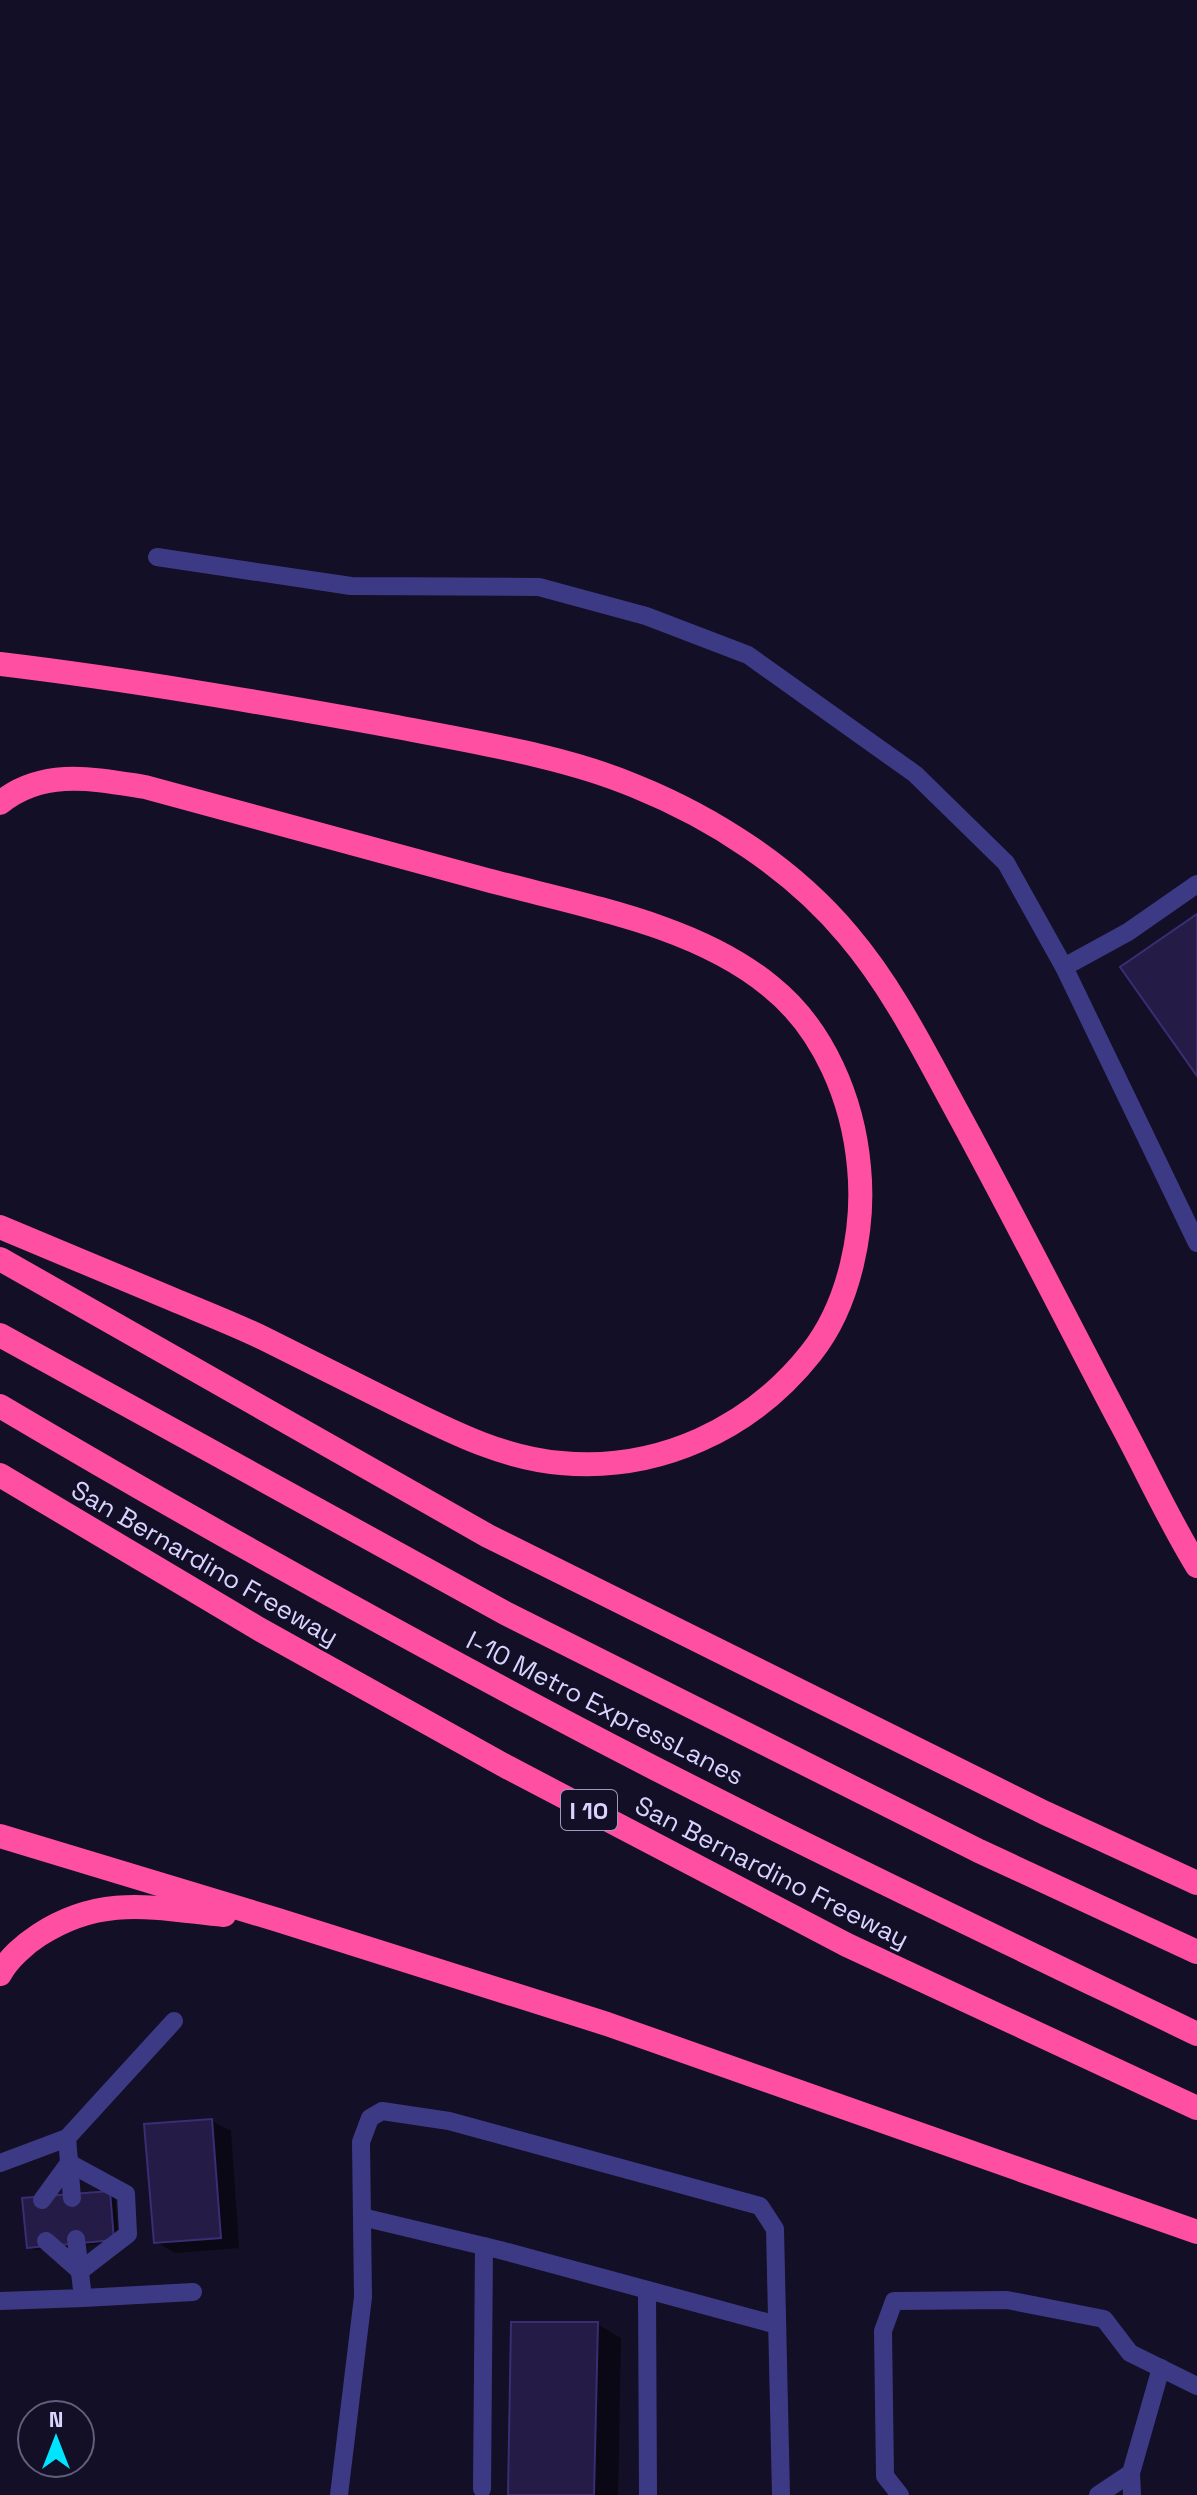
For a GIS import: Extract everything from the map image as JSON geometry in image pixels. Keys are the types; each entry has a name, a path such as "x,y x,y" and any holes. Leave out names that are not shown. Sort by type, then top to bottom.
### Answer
{"highway":[{"path":"0,664 319,713 555,761 632,784 680,806 720,828 776,867 814,899 847,934 895,1000 1197,1566"},
{"path":"0,803 20,789 52,779 95,779 145,787 595,909 671,931 703,944 774,989 804,1021 820,1045 838,1081 855,1130 860,1199 856,1246 831,1319 818,1344 778,1388 724,1430 691,1445 631,1461 586,1464 556,1463 499,1452 421,1417 257,1335 0,1227"},
{"path":"0,1259 488,1536 1016,1799 1197,1883"},
{"name":"I-10 Metro ExpressLanes","path":"0,1335 505,1613 979,1851 1197,1952"},
{"name":"I-10 Metro ExpressLanes","path":"0,1406 207,1526 530,1703 877,1880 1197,2034"},
{"name":"San Bernardino Freeway","path":"0,1475 259,1629 520,1774 847,1945 1197,2108"},
{"path":"0,1836 607,2024 1197,2232"},
{"path":"0,1974 29,1941 86,1911 149,1907 278,1920"}],"lane":[{"path":"157,557 351,586 539,587 646,616 748,655 915,774 1006,863 1064,967 1197,1243"},
{"path":"1064,967 1128,932 1197,884"},
{"path":"0,2163 67,2138 174,2021"},
{"path":"339,2495 363,2297 361,2142 370,2118 382,2111 449,2121 760,2206 775,2229 781,2495"},
{"path":"67,2138 72,2198"},
{"path":"42,2200 69,2163"},
{"path":"69,2163 126,2194 128,2234 80,2271"},
{"path":"362,2217 484,2246 777,2325"},
{"path":"76,2239 83,2298"},
{"path":"46,2241 80,2271"},
{"path":"482,2489 484,2246"},
{"path":"647,2290 648,2495"},
{"path":"0,2301 193,2292"},
{"path":"900,2495 885,2476 883,2331 894,2301 1007,2300 1104,2319 1130,2353 1197,2386"},
{"path":"1132,2495 1131,2473 1161,2368"},
{"path":"1098,2495 1131,2473"}],"building":[{"path":"1197,914 1197,1076 1120,967"},
{"path":"212,2119 221,2238 154,2243 144,2124"},
{"path":"110,2191 114,2240 27,2248 22,2198"},
{"path":"511,2322 598,2322 594,2495 508,2495"}]}
